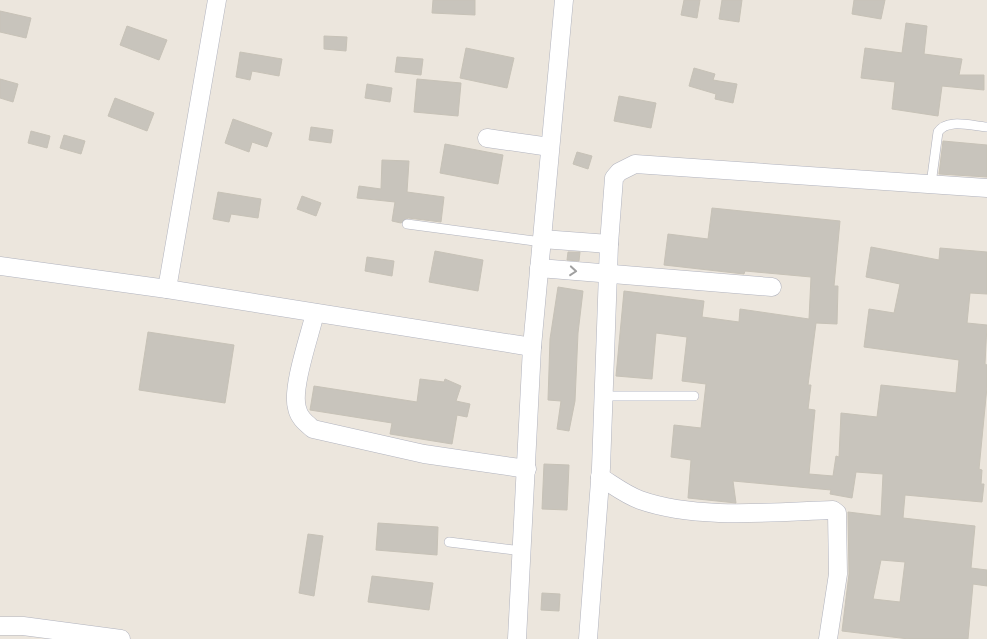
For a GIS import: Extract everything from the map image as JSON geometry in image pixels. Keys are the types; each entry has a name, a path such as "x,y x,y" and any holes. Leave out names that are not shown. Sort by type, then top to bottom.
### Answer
{"street":[{"path":"167,289 217,0"},
{"path":"517,639 532,347 564,0"},
{"path":"486,138 550,147"},
{"path":"588,639 600,477 609,244 614,178 619,172 635,164 987,188"},
{"path":"542,241 609,244"},
{"path":"0,266 167,289 532,347"},
{"path":"539,268 772,288"},
{"path":"316,313 295,393 296,408 302,419 313,429 424,454 527,469"},
{"path":"600,477 638,500 678,511 768,513 833,510 837,514 838,574 828,639"},
{"path":"0,626 23,626 121,639"}],"lane":[{"path":"930,184 938,132 942,126 949,124 987,127"},
{"path":"407,224 542,241"},
{"path":"604,396 694,396"},
{"path":"449,542 522,551"}],"building":[{"path":"433,0 475,0 475,15 432,13"},
{"path":"684,0 700,0 697,18 681,15"},
{"path":"722,0 742,0 739,22 719,19"},
{"path":"854,0 885,0 881,19 852,14"},
{"path":"0,11 31,18 26,38 0,32"},
{"path":"906,23 927,26 924,54 962,59 959,75 984,75 984,90 942,86 938,116 892,109 895,82 861,78 865,48 902,53"},
{"path":"127,26 167,40 159,60 120,45"},
{"path":"324,36 347,37 346,51 324,49"},
{"path":"466,48 514,58 507,88 460,78"},
{"path":"240,52 282,59 279,76 252,71 250,80 236,77"},
{"path":"397,57 423,59 421,75 395,72"},
{"path":"694,68 715,74 713,80 737,84 733,103 715,99 716,94 689,86"},
{"path":"0,79 18,84 13,102 0,98"},
{"path":"417,79 461,83 458,116 414,112"},
{"path":"367,84 392,88 390,102 365,98"},
{"path":"619,96 656,103 651,128 614,121"},
{"path":"115,98 154,113 147,131 108,116"},
{"path":"233,119 272,133 267,147 252,142 249,152 225,143"},
{"path":"311,127 333,130 331,143 309,140"},
{"path":"31,131 50,136 47,148 28,143"},
{"path":"64,135 85,141 81,154 60,148"},
{"path":"943,141 987,145 987,177 939,174"},
{"path":"445,144 503,155 498,184 440,173"},
{"path":"577,152 592,156 588,169 573,164"},
{"path":"382,160 409,161 407,192 444,197 441,222 408,218 401,223 392,221 395,202 357,198 359,186 381,189"},
{"path":"218,192 261,199 258,218 231,214 229,222 213,219"},
{"path":"302,196 321,203 316,216 297,209"},
{"path":"712,208 840,221 834,286 838,286 837,324 816,323 808,385 811,385 808,409 815,410 809,474 833,476 836,456 839,457 841,413 877,417 881,385 956,393 959,360 864,347 869,309 894,313 900,284 866,277 871,247 939,260 940,248 987,252 987,294 970,293 967,323 987,325 985,364 987,365 987,387 979,469 982,470 981,484 984,484 982,502 905,495 903,518 975,526 971,568 987,570 987,586 973,584 968,639 909,639 842,631 849,574 848,512 881,516 883,474 856,472 852,498 830,494 831,490 733,481 736,503 688,498 691,460 671,457 674,425 701,428 706,384 682,381 687,337 656,333 652,379 616,376 624,291 704,301 702,317 739,322 740,309 809,319 811,277 745,271 744,274 664,265 668,234 708,239","holes":["881,560 905,562 900,602 873,599"]},
{"path":"435,251 483,260 478,291 429,282"},
{"path":"568,252 580,252 579,261 567,260"},
{"path":"367,257 394,261 392,276 365,271"},
{"path":"558,287 583,291 578,333 575,401 569,431 557,429 561,401 548,400 550,339"},
{"path":"148,332 234,345 225,403 139,390"},
{"path":"420,379 444,382 445,379 461,386 456,401 470,404 467,417 457,415 452,444 390,434 392,423 310,410 314,386 417,402"},
{"path":"544,464 569,465 567,510 542,509"},
{"path":"378,523 438,527 437,555 376,550"},
{"path":"308,534 323,536 314,596 299,593"},
{"path":"372,576 433,583 429,610 368,602"},
{"path":"542,593 560,594 559,611 541,610"}]}
